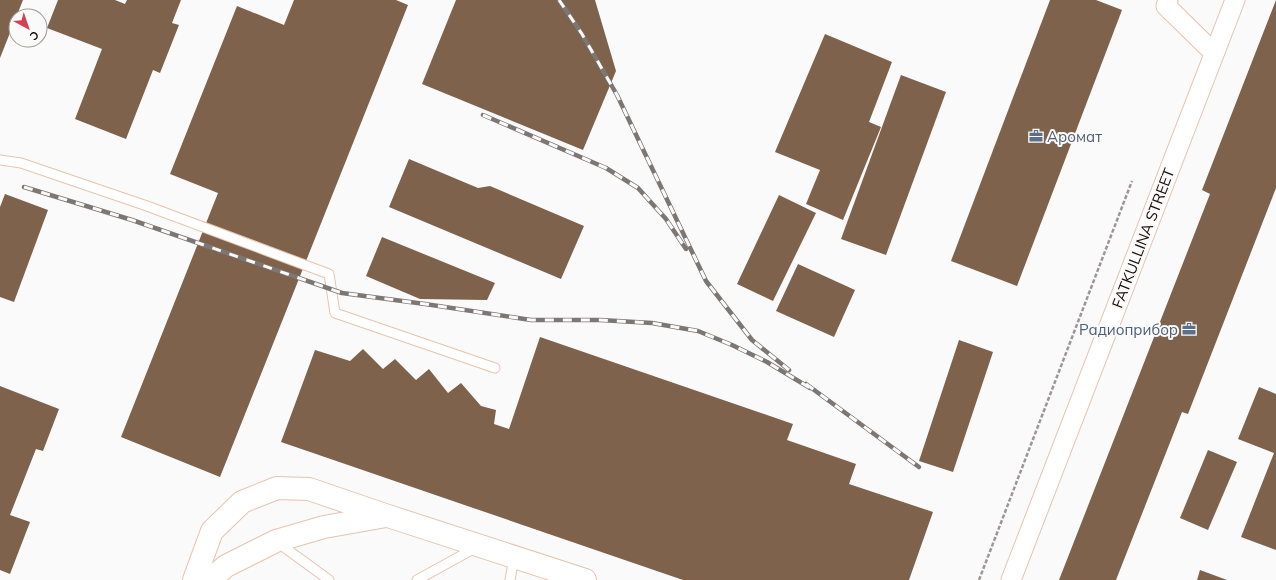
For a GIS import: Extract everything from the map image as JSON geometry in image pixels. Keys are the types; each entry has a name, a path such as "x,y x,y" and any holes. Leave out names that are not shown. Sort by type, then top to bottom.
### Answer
{"street":[{"path":"1168,0 1166,6 1214,53"},
{"name":"FATKULLINA STREET","path":"1011,580 1235,0"},
{"path":"194,580 212,531 242,502 277,488 309,489 578,579"},
{"path":"210,580 226,566 276,541 324,527 388,516"}],"lane":[{"path":"0,160 21,163 148,206 329,274 335,313 494,368"},
{"path":"276,541 328,580"},
{"path":"417,580 479,545"},
{"path":"510,580 514,557"}],"path":[{"path":"979,580 1132,181"}],"building":[{"path":"0,0 23,0 20,8 8,8 8,38 0,58"},
{"path":"58,0 115,0 125,4 127,0 181,0 172,23 179,25 160,73 153,70 126,139 75,119 102,49 48,28"},
{"path":"294,0 396,0 408,5 220,477 121,437 218,193 170,174 237,6 284,25"},
{"path":"456,0 595,0 616,71 583,150 422,84"},
{"path":"1050,0 1096,0 1122,10 1017,286 951,261"},
{"name":"Радиоприбор","path":"1276,0 1276,188 1188,414 1182,412 1116,580 1059,580 1210,194 1202,190"},
{"path":"825,34 892,62 869,122 881,127 843,220 806,204 820,170 775,152"},
{"path":"901,75 946,92 886,255 841,239"},
{"path":"409,159 478,188 490,186 584,226 561,279 389,207"},
{"path":"5,194 48,210 14,302 0,297 0,207"},
{"path":"779,195 816,213 773,301 737,284"},
{"path":"382,237 495,283 487,300 420,299 366,276"},
{"path":"798,264 855,290 834,337 776,311"},
{"path":"540,337 793,424 787,440 856,464 849,484 933,512 909,580 683,580 281,442 315,350 350,361 363,349 383,369 395,359 416,380 429,369 448,393 461,383 481,406 496,410 494,424 509,429"},
{"path":"959,340 993,352 953,472 919,461"},
{"path":"0,386 59,409 43,451 36,449 10,515 30,522 10,574 0,570"},
{"path":"1259,387 1276,394 1276,550 1241,537 1274,453 1238,439"},
{"path":"1208,450 1237,462 1208,530 1180,518"},
{"path":"1200,570 1227,580 1197,580"}],"railway":[{"path":"559,0 582,34 617,95 706,281 752,340 789,370"},
{"path":"483,115 606,168 638,188 666,219 686,249"},
{"path":"24,187 132,220 342,293 531,320 600,320 652,323 698,331 767,362 810,388"},
{"path":"806,384 919,467"}],"place":[{"name":"Аромат","path":"1036,136"},
{"name":"Радиоприбор","path":"1189,329"}]}
